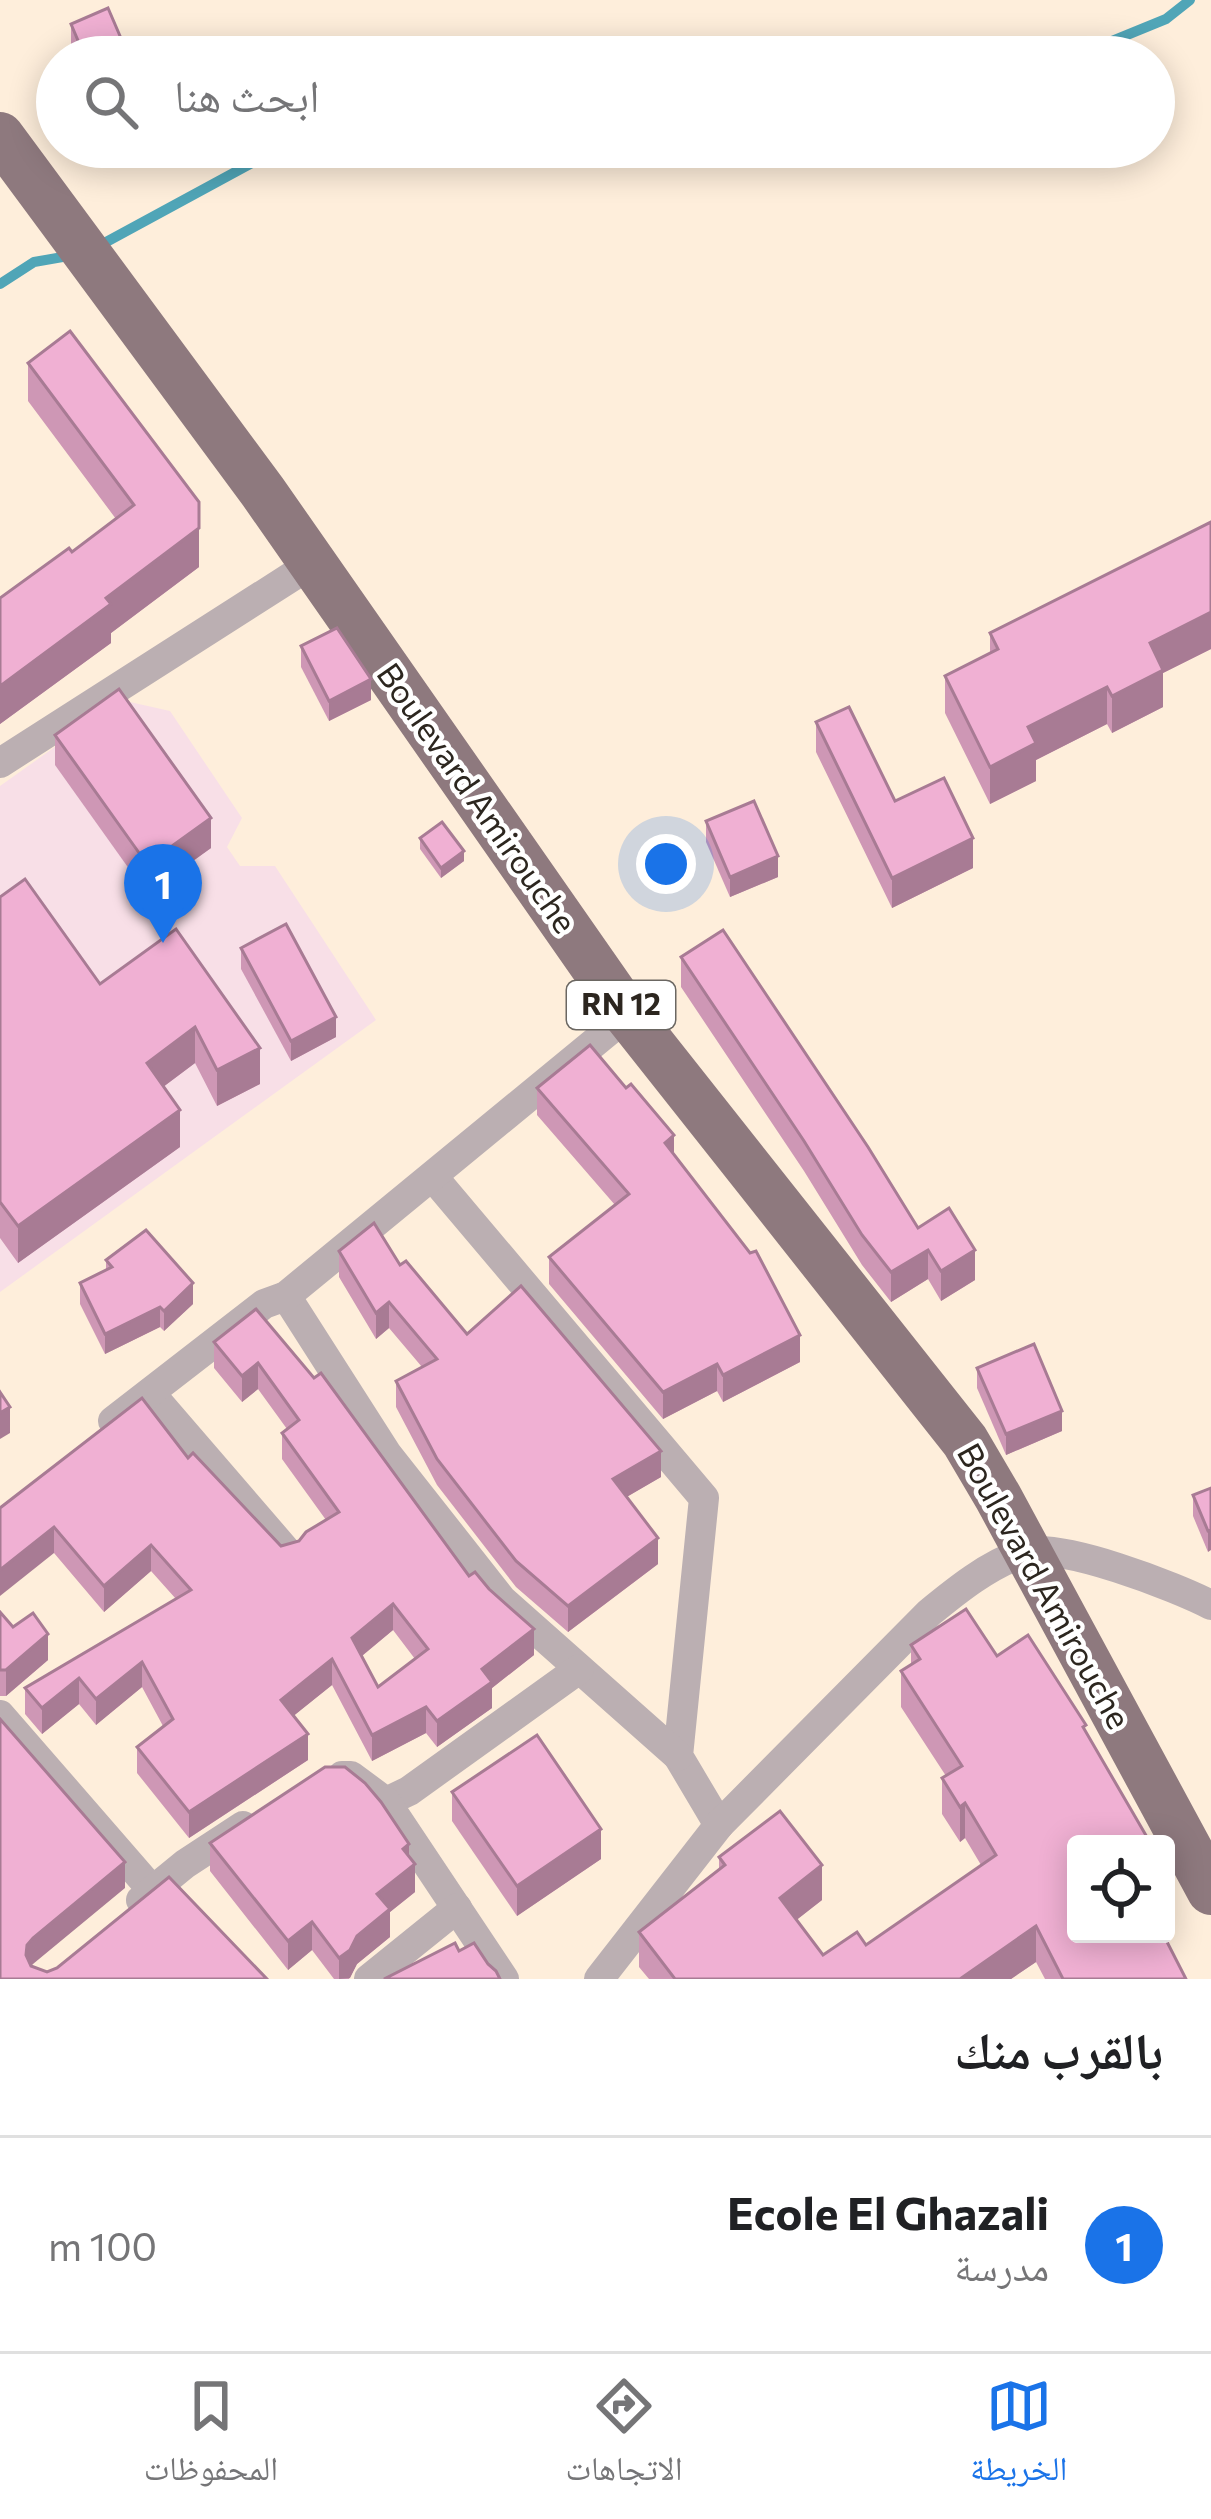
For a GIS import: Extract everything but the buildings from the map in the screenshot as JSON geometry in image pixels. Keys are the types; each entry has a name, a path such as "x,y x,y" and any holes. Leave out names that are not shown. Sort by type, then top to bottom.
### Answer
{"main road":[{"name":"Boulevard Amirouche","path":"0,136 313,563 628,1015 964,1441 1211,1892"}],"street":[{"path":"0,763 313,563"},
{"path":"94,1437 264,1304 286,1296 628,1015"},
{"path":"434,1177 704,1498 678,1756"},
{"path":"286,1296 387,1454 502,1600 678,1756 719,1825"},
{"path":"150,1393 287,1552"},
{"path":"599,1979 719,1825 929,1613 967,1582 1027,1551 1076,1556 1129,1571 1211,1605"},
{"path":"386,1802 410,1791 579,1669"},
{"path":"6,1735 153,1891"},
{"path":"319,1776 352,1776 386,1802 504,1979"},
{"path":"117,1920 185,1864 262,1814"},
{"path":"369,1979 457,1908"}],"shaded area":[{"path":"121,700 170,711 242,818 227,847 240,866 275,866 376,1020 0,1292 0,786"}],"waterway":[{"path":"1124,36 1166,19 1190,0"},
{"path":"97,247 243,168"},
{"path":"0,284 34,262 74,255"}],"place":[{"name":"Ecole El Ghazali","path":"163,943"}]}
